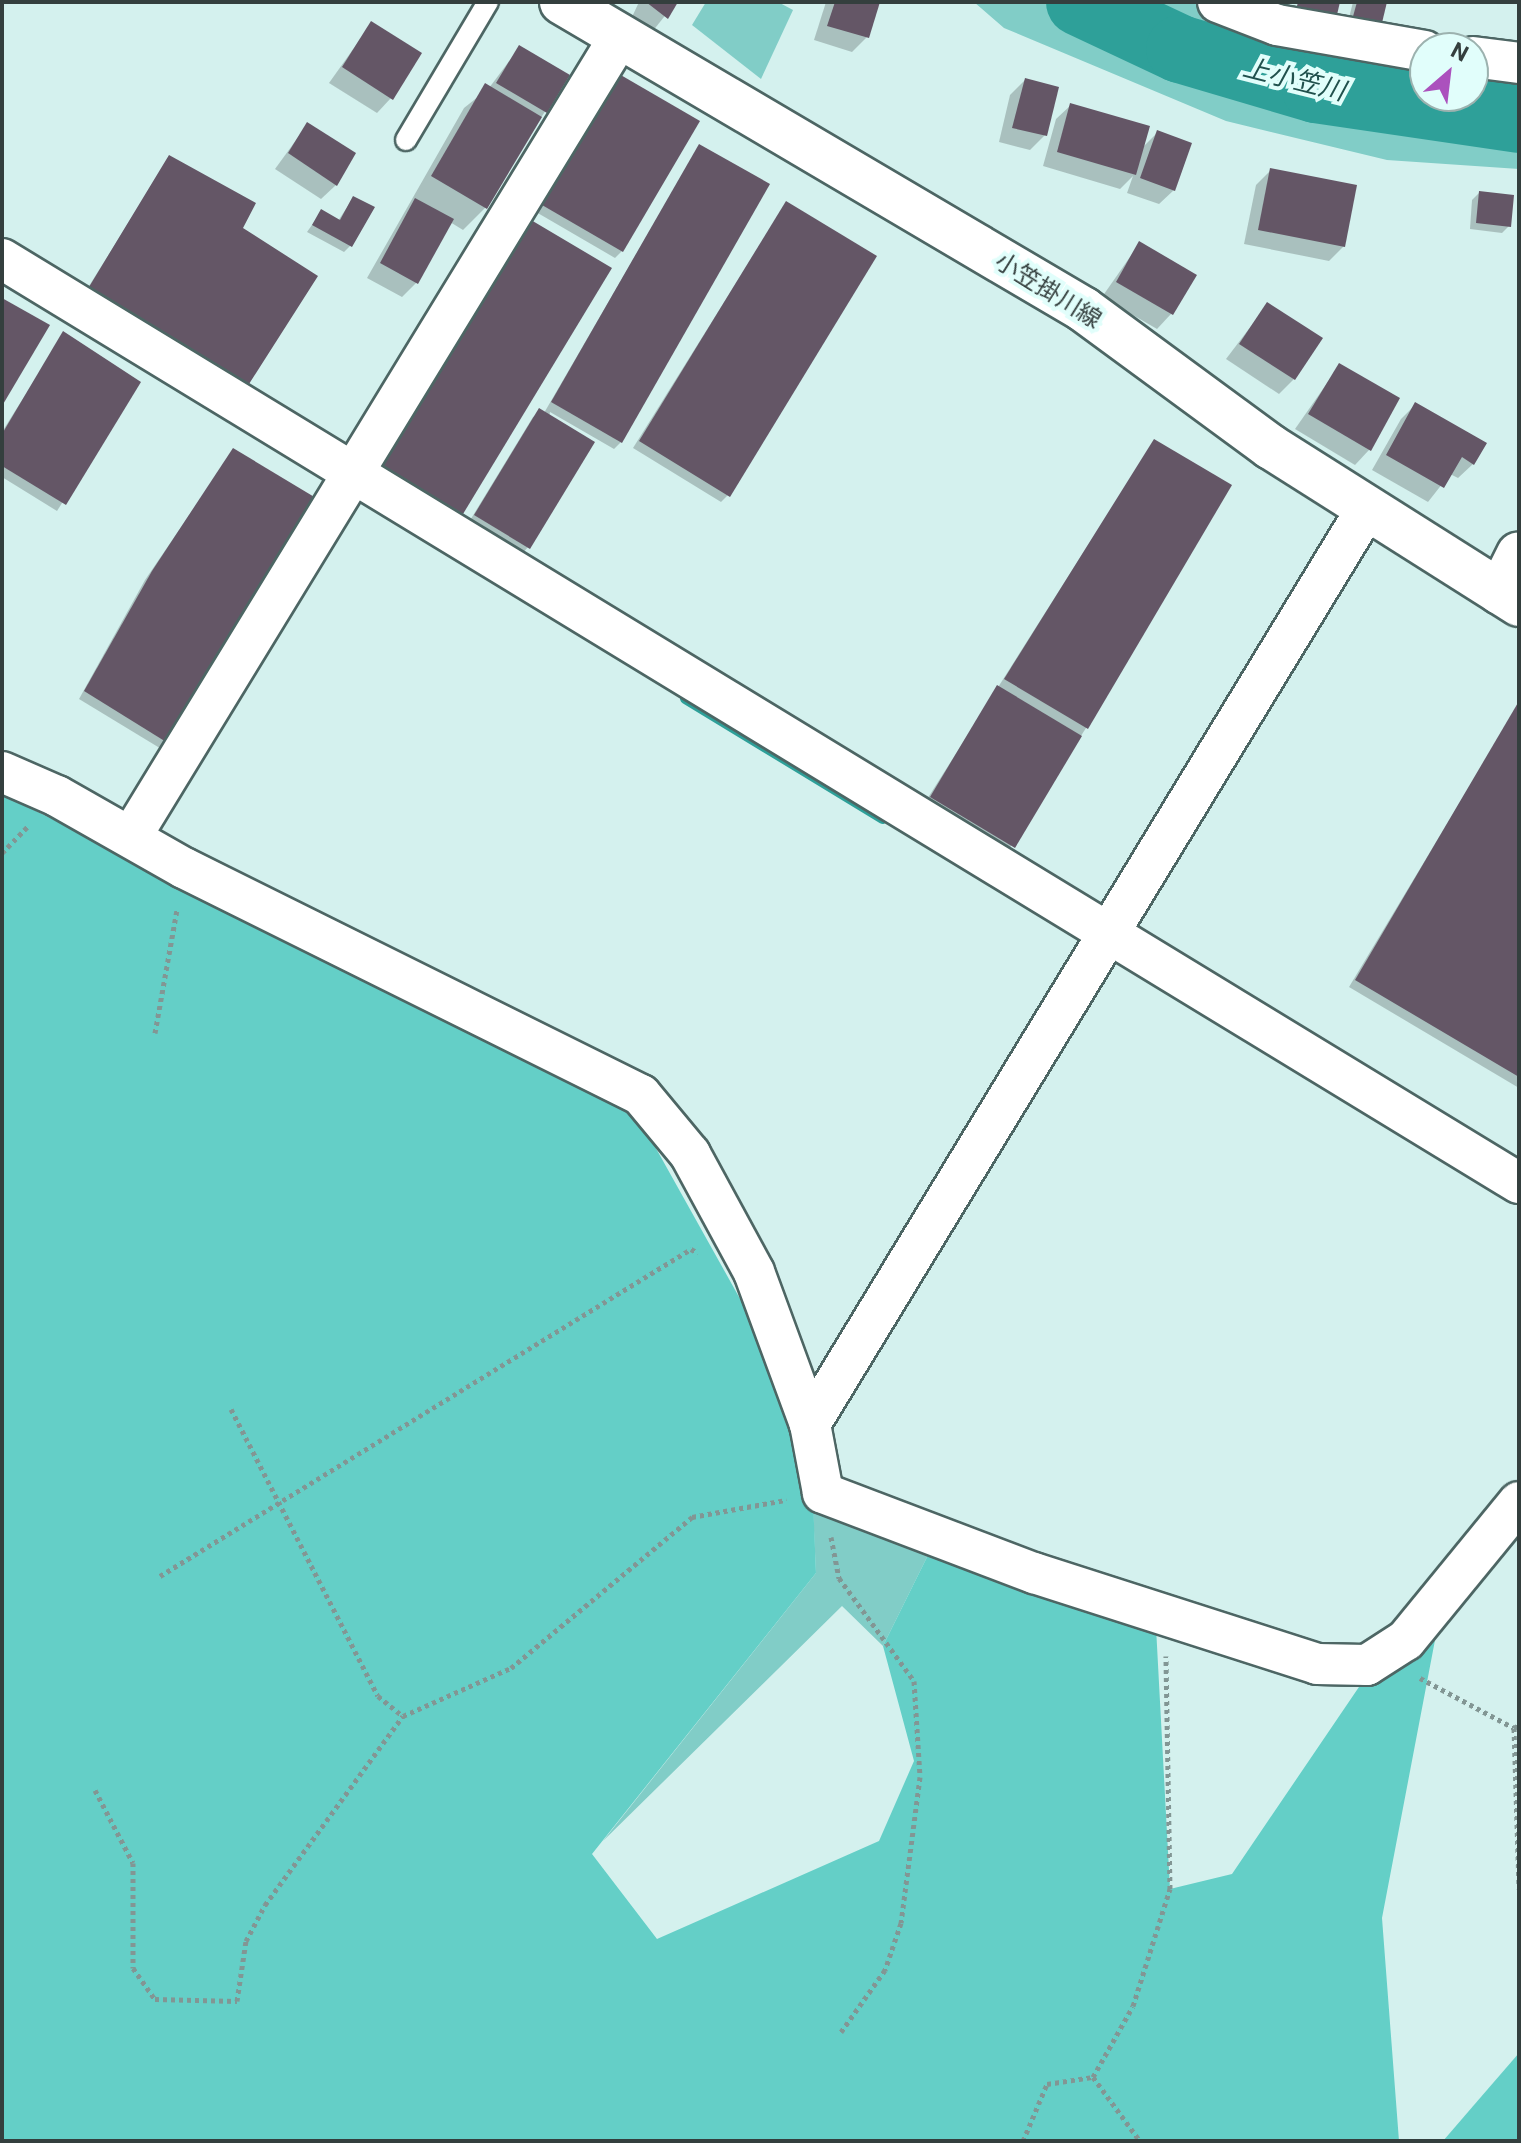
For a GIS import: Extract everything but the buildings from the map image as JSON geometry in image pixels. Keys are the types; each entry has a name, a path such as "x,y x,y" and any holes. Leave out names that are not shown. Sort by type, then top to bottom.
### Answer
{"main road":[{"name":"小笠掛川線","path":"562,2 1083,309 1366,510 1513,583"}],"street":[{"path":"1218,2 1277,25 1409,48"},
{"path":"132,835 620,36"},
{"path":"1489,59 1519,63"},
{"path":"2,259 350,482 1102,950 1519,1183"},
{"path":"810,1424 1102,950 1366,510"},
{"path":"2,772 132,835 184,868 641,1095 690,1154 754,1272 810,1424 823,1493 1034,1573 1317,1664 1367,1665 1406,1640 1519,1502"}],"lane":[{"path":"406,140 488,2"}],"path":[{"path":"155,1033 184,868"},
{"path":"160,1576 691,1249 705,1257"},
{"path":"231,1409 378,1696 403,1716"},
{"path":"95,1790 133,1863 133,1968 155,1999 237,2001 246,1941 265,1905 403,1716 511,1668 692,1517 823,1493 839,1578 914,1681 920,1777 901,1923 885,1970 841,2032"},
{"path":"1093,2077 1133,2006 1170,1889 1166,1615"},
{"path":"1380,1656 1517,1726 1519,1889"},
{"path":"1023,2141 1047,2084 1093,2077"},
{"path":"1093,2077 1140,2141"}],"shaded area":[{"path":"706,2 778,2 793,10 761,79 692,25"},
{"path":"974,2 1220,2 1409,49 1409,112 1489,112 1489,65 1519,70 1519,169 1387,160 1226,121 1004,28"},
{"path":"2,794 634,1109 810,1424 816,1573 592,1854 657,1939 879,1841 914,1761 883,1646 931,1549 1156,1627 1170,1889 1232,1874 1380,1656 1444,1593 1382,1918 1399,2141 2,2141"},
{"path":"813,1509 931,1549 883,1646 842,1606 603,1841 816,1573"},
{"path":"1519,2053 1519,2141 1443,2141 1474,2105"}],"waterway":[{"name":"上小笠川","path":"1080,2 1180,49 1316,89 1519,119"},
{"path":"685,698 882,818"}]}
